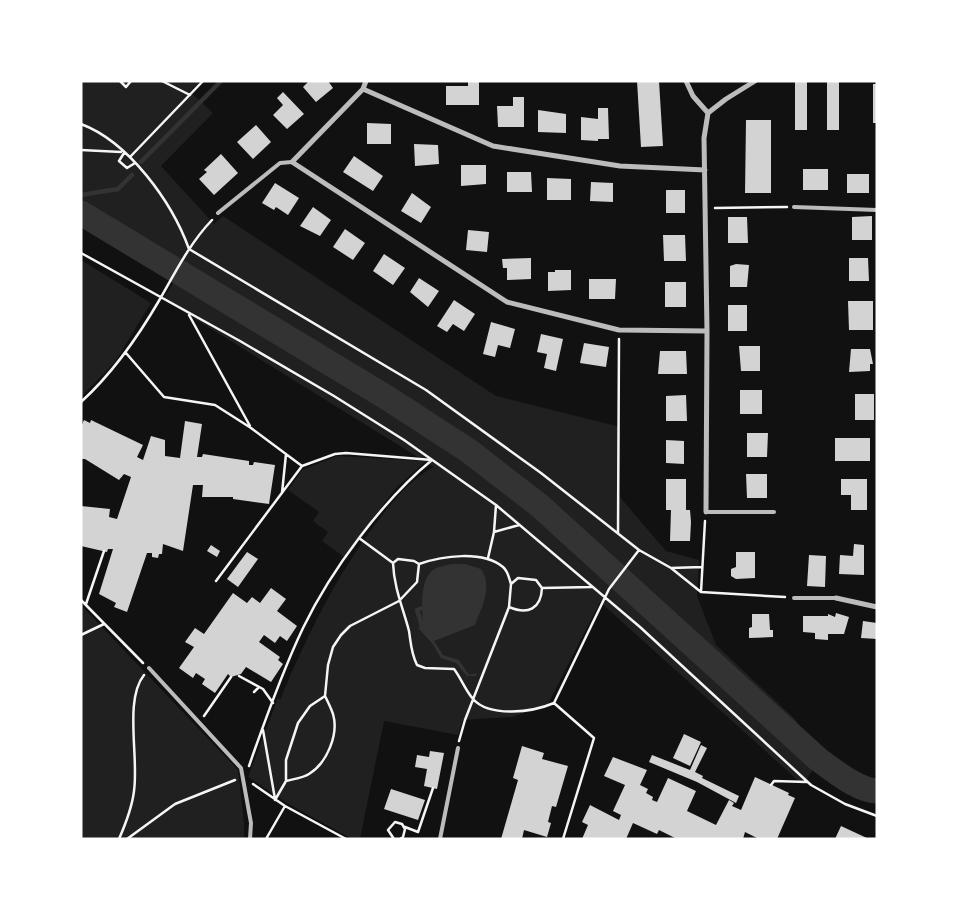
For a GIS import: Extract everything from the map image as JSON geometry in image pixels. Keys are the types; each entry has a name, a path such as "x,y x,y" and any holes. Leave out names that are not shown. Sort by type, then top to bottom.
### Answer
{"street":[{"path":"366,81 363,89 292,162 507,302 619,330 707,331"},
{"path":"686,81 693,96 708,113"},
{"path":"706,512 707,331 704,138 708,113 755,81"},
{"path":"363,89 493,146 620,166 705,170"},
{"path":"836,598 877,607"}],"lane":[{"path":"218,213 280,163 292,162"},
{"path":"794,207 877,210"},
{"path":"706,512 774,512"},
{"path":"794,598 836,598"},
{"path":"149,668 235,759 245,778 251,823 250,839"},
{"path":"440,839 458,748"}],"path":[{"path":"120,81 126,87 131,81"},
{"path":"162,81 190,95"},
{"path":"130,157 203,81"},
{"path":"81,124 94,129 124,152 145,174 177,219 189,248 426,390 469,420 618,532 639,550 671,568 701,592 794,598"},
{"path":"81,150 124,152"},
{"path":"124,152 119,161 122,166 126,168 135,163"},
{"path":"706,208 794,207"},
{"path":"81,402 126,353 189,248 200,232 218,213"},
{"path":"81,253 188,314 240,341 334,396 432,460 496,505 606,598 809,782 844,804 877,816"},
{"path":"188,314 251,428"},
{"path":"618,532 619,330"},
{"path":"126,353 164,397 215,405 251,428 302,466"},
{"path":"282,494 286,453"},
{"path":"216,581 302,466 335,454 346,453 432,460"},
{"path":"245,778 262,729 303,627 359,538 397,491 432,460"},
{"path":"488,558 494,532 496,505"},
{"path":"701,592 706,512"},
{"path":"494,532 520,524"},
{"path":"359,538 393,563 399,601 409,631 412,655 417,665 425,668 454,670 473,699 489,708 514,712 541,709 554,703 609,589 639,550"},
{"path":"86,604 104,551"},
{"path":"393,563 398,559 419,564 432,560 471,557 488,558 504,567 511,584 509,607 473,699 458,748"},
{"path":"286,781 309,775 324,759 333,738 333,715 325,696 328,665 334,647 341,635 350,626 399,601 417,582 419,564"},
{"path":"671,568 702,567"},
{"path":"509,607 522,611 532,610 539,605 542,588 536,580 528,578 518,578 511,584"},
{"path":"542,588 592,587"},
{"path":"81,600 149,668 134,693 136,746 134,791 127,820 119,839"},
{"path":"81,635 104,624"},
{"path":"239,676 259,687 273,703"},
{"path":"200,722 232,677"},
{"path":"254,692 259,687"},
{"path":"275,800 286,781 286,760 298,723 310,706 325,696"},
{"path":"554,703 594,738 563,839"},
{"path":"262,729 275,800"},
{"path":"245,778 275,800 346,839"},
{"path":"127,839 175,804 221,785 245,778"},
{"path":"771,785 774,781 809,782"},
{"path":"394,839 388,834 392,823 399,822 405,827 418,832 433,788"},
{"path":"266,839 285,806"},
{"path":"400,839 405,833 405,827"}],"shaded area":[{"path":"81,81 201,81 190,92 213,113 161,166 214,224 223,216 496,396 620,427 619,496 666,551 699,560 697,596 716,645 794,718 822,756 803,785 600,602 548,704 512,717 463,720 458,735 384,721 360,839 352,839 287,803 248,777 278,698 280,700 311,630 348,564 377,522 402,491 434,467 425,462 396,488 344,557 322,541 328,532 313,521 319,512 288,490 302,470 337,456 424,461 163,299 182,270 81,207"},
{"path":"81,260 151,303 115,362 81,397"},
{"path":"452,564 465,564 481,569 486,582 485,597 475,625 434,641 443,655 459,660 469,675 476,673 476,676 467,676 456,663 441,658 432,643 418,628 423,623 423,593 427,578 436,568"},
{"path":"81,605 238,770 244,839 81,839"}],"building":[{"path":"309,81 328,81 333,88 316,102 303,87"},
{"path":"468,81 479,81 479,105 446,105 446,86 468,86"},
{"path":"637,81 659,81 663,146 641,147"},
{"path":"795,81 807,81 807,130 795,130"},
{"path":"827,81 839,81 839,130 827,130"},
{"path":"873,84 877,84 877,123 873,123"},
{"path":"283,92 304,114 287,129 273,115 283,105 277,98"},
{"path":"513,97 524,97 524,127 498,127 497,106 513,106"},
{"path":"598,108 608,108 609,139 598,139 598,141 581,140 581,117 598,119"},
{"path":"538,110 566,114 566,133 538,132"},
{"path":"746,120 771,120 771,193 745,193"},
{"path":"367,123 391,124 391,144 367,144"},
{"path":"256,125 271,142 253,159 237,142"},
{"path":"414,144 438,145 439,164 415,166"},
{"path":"221,154 238,173 214,195 199,179 207,172 204,170"},
{"path":"354,156 383,176 373,191 343,172"},
{"path":"461,165 486,165 486,184 461,186"},
{"path":"803,169 828,169 828,190 803,190"},
{"path":"507,172 531,172 532,192 507,192"},
{"path":"847,174 869,174 869,193 847,193"},
{"path":"547,178 571,179 571,200 547,200"},
{"path":"591,182 613,183 613,202 590,201"},
{"path":"275,183 299,198 288,215 276,207 274,210 262,203"},
{"path":"666,190 685,190 685,213 666,213"},
{"path":"412,193 431,207 421,223 401,211"},
{"path":"313,207 331,220 320,236 300,226"},
{"path":"872,216 872,240 852,240 852,217"},
{"path":"728,217 747,217 748,243 728,243"},
{"path":"345,229 365,243 353,260 333,247"},
{"path":"468,230 489,232 487,252 466,250"},
{"path":"663,235 685,235 686,261 664,261"},
{"path":"384,254 405,268 393,285 373,271"},
{"path":"531,258 531,279 507,280 507,268 503,268 502,259"},
{"path":"849,258 868,258 869,281 849,281"},
{"path":"736,264 749,265 747,287 730,287 730,266"},
{"path":"555,270 571,270 571,290 548,291 548,272 555,272"},
{"path":"419,278 439,291 428,307 410,292"},
{"path":"589,279 616,279 615,299 589,299"},
{"path":"665,282 686,282 686,307 665,307"},
{"path":"454,300 475,314 464,331 453,324 447,332 437,326"},
{"path":"848,301 873,301 873,330 849,330"},
{"path":"728,305 747,305 747,331 728,331"},
{"path":"491,322 515,329 510,348 498,345 495,357 483,354"},
{"path":"541,334 563,339 556,371 544,368 547,354 537,352"},
{"path":"584,343 609,347 606,367 580,363"},
{"path":"739,346 760,346 760,371 741,371"},
{"path":"851,349 870,349 873,364 870,364 870,371 849,372"},
{"path":"660,351 686,351 687,374 658,374"},
{"path":"740,390 762,390 762,414 740,414"},
{"path":"855,394 874,394 874,420 855,420"},
{"path":"686,395 687,421 666,421 666,396"},
{"path":"84,420 90,423 91,420 143,445 137,457 143,460 151,436 165,440 165,456 180,458 185,421 202,424 197,457 202,457 203,454 249,461 249,465 253,465 254,462 275,465 269,504 233,499 233,497 202,497 203,485 193,485 183,551 163,544 162,554 159,554 158,558 152,557 152,553 147,553 127,612 114,607 116,603 99,594 113,549 108,549 107,552 81,546 81,506 110,509 109,517 117,519 131,477 124,474 119,480 85,459 81,459 81,427"},
{"path":"747,433 768,433 767,457 747,457"},
{"path":"835,438 870,438 870,461 835,461"},
{"path":"666,440 684,441 684,464 666,463"},
{"path":"746,474 767,474 767,498 747,498"},
{"path":"666,479 686,479 686,510 690,510 691,522 690,541 670,541 671,510 666,510"},
{"path":"841,479 867,479 867,510 851,510 851,495 841,495"},
{"path":"854,544 864,545 864,575 839,574 840,555 853,556"},
{"path":"211,545 220,551 217,557 207,551"},
{"path":"247,552 258,559 238,587 227,579"},
{"path":"736,552 755,552 755,578 736,579 731,576 731,569 736,567"},
{"path":"809,555 826,556 825,587 807,586"},
{"path":"271,588 286,599 277,611 297,626 287,641 280,636 275,643 264,635 259,642 280,657 278,660 283,664 271,682 246,667 241,674 231,677 228,674 215,693 202,684 205,679 196,673 193,678 179,668 194,647 185,642 195,628 204,634 233,593 247,603 252,597 260,603"},
{"path":"836,613 849,617 844,634 828,634 828,640 815,639 815,633 803,632 803,616 828,616 828,614 835,617"},
{"path":"752,614 769,614 770,630 773,630 773,637 749,638 749,628 752,627"},
{"path":"863,621 877,623 877,639 861,638"},
{"path":"684,734 701,742 690,766 673,758"},
{"path":"701,745 707,748 695,772 703,776 702,778 739,796 736,803 697,782 649,762 652,755 690,770"},
{"path":"522,746 544,753 542,759 568,766 556,807 552,806 548,822 551,823 547,837 524,830 522,839 501,839 518,780 513,778"},
{"path":"430,751 444,753 437,789 424,786 427,769 415,767 417,755 429,757"},
{"path":"613,757 647,770 640,785 648,789 646,793 653,797 652,800 657,802 668,778 696,791 687,811 716,825 729,800 734,803 732,806 741,810 755,777 789,793 788,795 795,798 777,839 759,839 745,832 743,839 677,839 659,830 657,834 633,823 626,839 582,839 588,825 582,822 590,805 619,820 621,815 613,811 625,785 604,776"},
{"path":"391,789 425,800 418,820 384,809"},
{"path":"841,826 869,839 835,839"}],"waterway":[{"path":"141,162 221,81"},
{"path":"81,195 118,189 132,175"},
{"path":"81,213 389,399 469,451 540,506 819,760 854,784 877,791"},
{"path":"422,608 417,610 423,629"}]}
